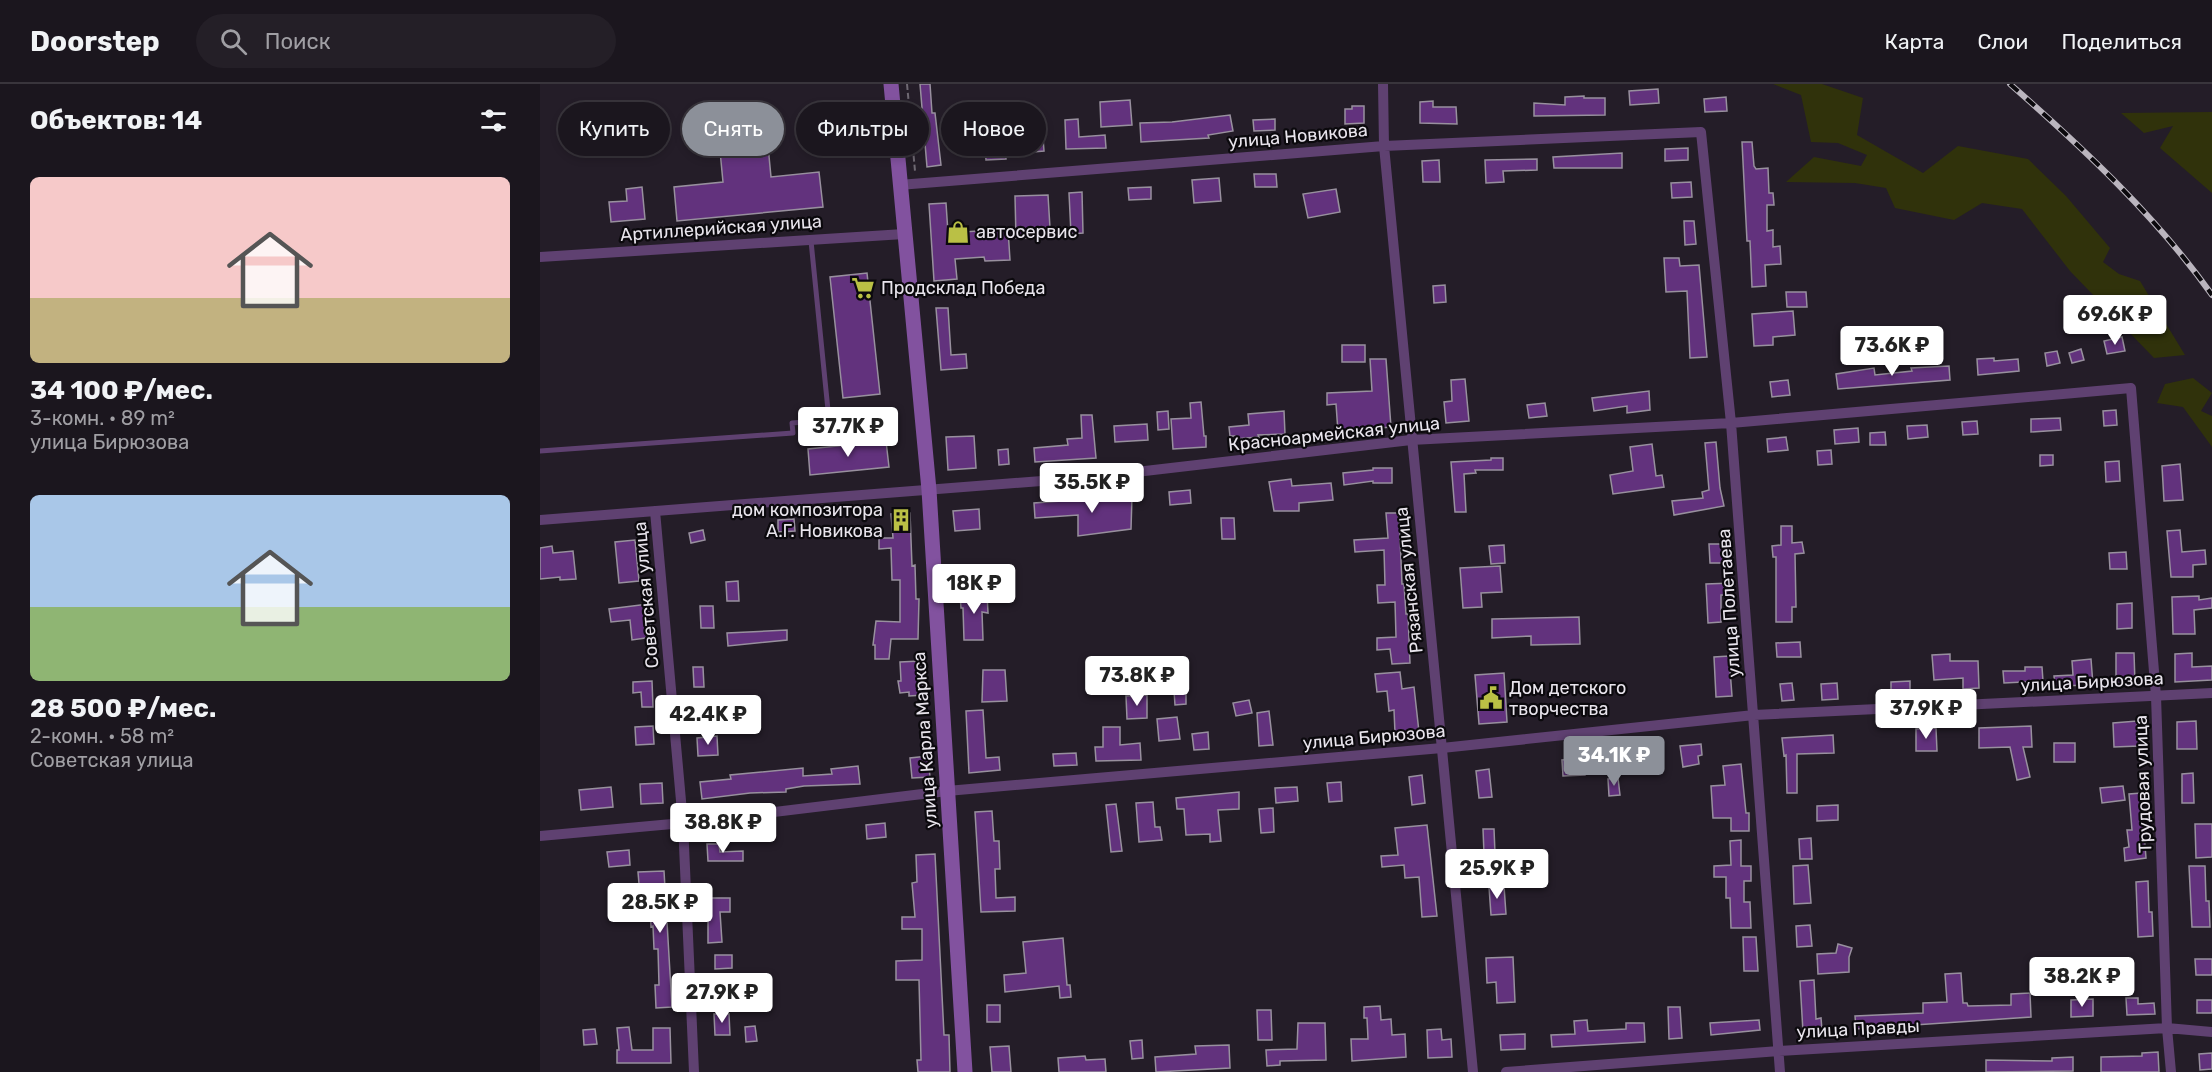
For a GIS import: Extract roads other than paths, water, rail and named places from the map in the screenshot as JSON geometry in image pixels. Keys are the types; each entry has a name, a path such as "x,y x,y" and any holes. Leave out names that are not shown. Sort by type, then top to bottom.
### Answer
{"main road":[{"name":"улица Карла Маркса","path":"891,84 929,490 965,1072"}],"street":[{"name":"Рязанская улица","path":"1383,84 1384,146 1473,1072"},
{"name":"улица Новикова","path":"899,185 1384,146 1701,132"},
{"name":"улица Полетаева","path":"1701,132 1731,423 1780,1072"},
{"name":"Артиллерийская улица","path":"540,257 904,234"},
{"name":"Красноармейская улица","path":"540,520 1093,477 1411,440 1731,423 2131,388"},
{"name":"Трудовая улица","path":"2131,388 2156,696 2167,1028 2171,1072"},
{"name":"Советская улица","path":"655,511 683,823 694,1072"},
{"name":"улица Бирюзова","path":"540,836 683,823 947,791 1442,748 1754,716 2212,693"},
{"name":"улица Правды","path":"1506,1072 1623,1067 1779,1051 2167,1028 2212,1032"}],"lane":[{"path":"540,451 794,433 792,423 830,420 811,239"}],"railway":[{"path":"2010,84 2143,210 2212,295"}],"place":[{"name":"автосервис","path":"958,232"},
{"name":"Продсклад Победа","path":"863,288"},
{"name":"дом композитора А.Г. Новикова","path":"901,520"},
{"name":"Дом детского творчества","path":"1491,698"}]}
